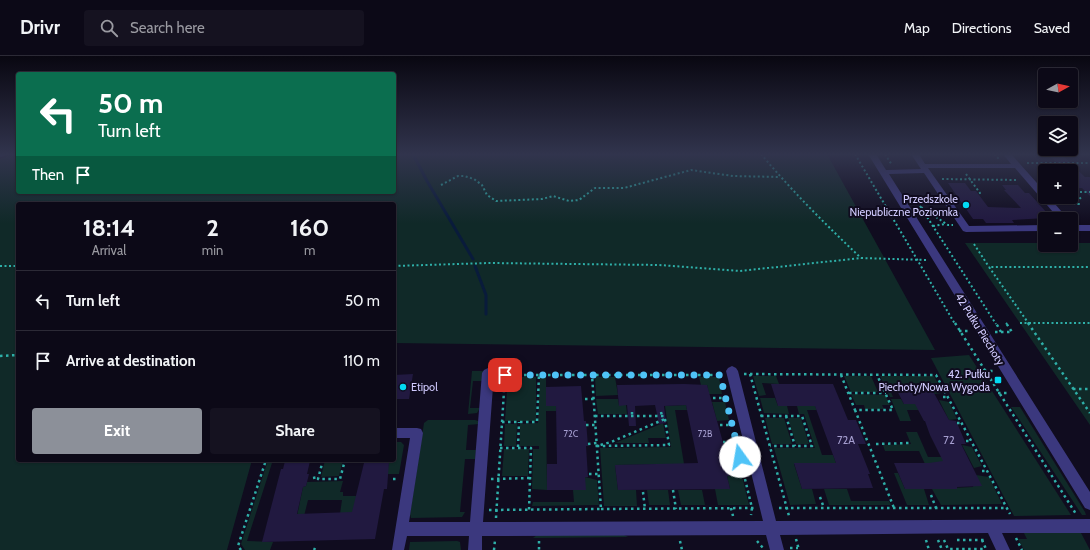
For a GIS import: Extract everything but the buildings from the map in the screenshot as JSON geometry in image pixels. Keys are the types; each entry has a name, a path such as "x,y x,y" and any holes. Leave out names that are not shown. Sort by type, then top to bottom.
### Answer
{"street":[{"name":"42 Pułku Piechoty","path":"885,177 1090,504"},
{"path":"933,177 966,229 1038,228"},
{"path":"1028,177 1058,212"},
{"path":"1078,227 1090,228"},
{"path":"475,550 488,374"},
{"path":"729,374 777,550"},
{"path":"396,433 417,433 398,548"},
{"path":"401,529 793,527 992,528 1016,533 1090,526"},
{"path":"992,528 1003,550"}],"path":[{"path":"440,185 457,177"},
{"path":"468,177 474,179 482,185 487,195 496,201 519,202 553,196 569,201 579,200 595,188 624,188 665,177"},
{"path":"780,177 822,222 861,258"},
{"path":"868,177 959,331 1078,518"},
{"path":"939,177 943,180 1021,180"},
{"path":"968,177 980,193 977,193"},
{"path":"1078,192 1090,192"},
{"path":"946,224 920,206 1001,332"},
{"path":"932,226 946,224 958,225"},
{"path":"974,244 989,268 1090,413"},
{"path":"396,266 490,263 659,265 740,271 861,258 938,260"},
{"path":"0,266 16,266"},
{"path":"989,268 1090,267"},
{"path":"992,332 1012,332 1006,323"},
{"path":"1020,323 1090,323"},
{"path":"959,331 974,331"},
{"path":"0,356 16,355"},
{"path":"984,371 995,371 998,376"},
{"path":"488,374 936,375 1006,508 1022,550"},
{"path":"722,382 729,374"},
{"path":"750,374 793,527"},
{"path":"494,550 505,375"},
{"path":"502,422 537,422 539,375"},
{"path":"592,375 601,509"},
{"path":"841,375 856,410 866,441 894,508"},
{"path":"856,410 893,410 877,375"},
{"path":"998,393 1009,393 1005,387"},
{"path":"1073,389 1090,389"},
{"path":"724,390 728,404"},
{"path":"849,395 886,393"},
{"path":"943,397 948,397"},
{"path":"713,398 726,398"},
{"path":"585,399 594,399"},
{"path":"588,444 669,445 665,419 661,412"},
{"path":"595,416 662,416"},
{"path":"761,416 802,416 812,446 770,446"},
{"path":"786,416 795,446"},
{"path":"731,418 734,431"},
{"path":"597,444 611,442 665,419"},
{"path":"518,448 519,422"},
{"path":"957,423 962,424"},
{"path":"586,425 596,425"},
{"path":"720,425 732,425"},
{"path":"735,436 738,450"},
{"path":"966,441 971,441"},
{"path":"723,442 737,442"},
{"path":"876,444 909,443"},
{"path":"500,448 531,448 529,510"},
{"path":"241,550 238,546 265,462"},
{"path":"319,477 323,462"},
{"path":"313,478 319,477 318,479 340,479 344,462"},
{"path":"742,464 752,508 750,512 756,540 764,550"},
{"path":"982,471 987,471"},
{"path":"729,472 744,472"},
{"path":"589,474 599,474"},
{"path":"499,478 530,478"},
{"path":"674,490 676,508"},
{"path":"643,492 645,509"},
{"path":"931,495 936,508"},
{"path":"820,497 824,508"},
{"path":"478,510 676,508 1006,508"},
{"path":"926,540 930,550"},
{"path":"938,540 942,550"},
{"path":"944,540 948,549 986,550 982,540"},
{"path":"539,541 539,550"}],"green space":[{"path":"0,177 16,177 16,194 396,194 396,177 840,177 935,350 396,343 396,202 16,202 16,462 251,462 227,550 0,550"},
{"path":"965,243 1038,243 1038,252 1078,252 1078,243 1090,243 1090,425"},
{"path":"969,355 1071,515 1014,516 931,358"},
{"path":"472,371 484,371 483,381 473,381 470,408 480,408 477,413 468,414"},
{"path":"546,376 546,406 556,406 556,411 546,411 547,490 532,489 533,449 539,449 539,446 520,446 520,424 538,423 540,377"},
{"path":"753,376 776,376 779,384 762,383 766,395 759,396"},
{"path":"844,376 871,376 878,392 851,392"},
{"path":"880,376 934,376 943,393 934,394 930,386 888,385 893,397 890,397"},
{"path":"508,377 536,377 536,421 505,421"},
{"path":"595,377 615,377 618,395 596,396"},
{"path":"699,377 719,377 722,394 709,394 707,385 701,385"},
{"path":"851,394 885,395 890,405 882,405 884,409 865,409 864,405 856,405"},
{"path":"760,398 775,398 778,406 787,406 789,414 764,413"},
{"path":"596,399 618,399 619,405 626,405 627,414 598,414"},
{"path":"891,399 901,399 904,404 916,404 920,410 907,410 911,421 900,421"},
{"path":"939,400 949,402 957,419 949,420"},
{"path":"712,402 725,402 729,420 717,421"},
{"path":"686,405 687,410 675,410 684,464 615,465 618,490 636,490 637,506 604,506 600,448 671,447 665,406"},
{"path":"797,406 815,406 817,410 807,410 822,455 833,455 836,463 794,464 802,489 812,489 816,504 790,505 774,448 815,448 804,414 799,414"},
{"path":"1011,407 1020,407 1086,515 1082,515"},
{"path":"765,418 784,418 792,444 772,444"},
{"path":"788,418 801,418 809,444 796,444"},
{"path":"428,420 478,421 479,424 468,425 466,450 476,450 475,459 465,459 460,512 465,512 462,517 411,518 410,514 424,423"},
{"path":"663,423 666,438 648,438 649,443 615,443"},
{"path":"505,424 517,424 516,446 504,446"},
{"path":"906,432 917,432 928,457 943,457 946,462 925,464 919,451 885,451 883,445 911,444"},
{"path":"396,442 401,442 404,445 399,474 387,474 389,462 396,462"},
{"path":"962,445 972,447 982,466 974,468"},
{"path":"722,446 736,446 740,467 727,468"},
{"path":"504,449 529,449 528,476 502,476"},
{"path":"267,462 278,462 272,463 247,541 273,542 270,550 245,550 241,544"},
{"path":"325,462 342,462 339,476 321,477"},
{"path":"894,473 898,473 905,489 924,489 929,505 907,505"},
{"path":"976,475 989,477 1002,504 941,505 932,489 973,487"},
{"path":"727,476 742,476 749,505 718,505 715,489 730,489"},
{"path":"585,477 597,480 599,505 532,506 533,502 574,502 573,490"},
{"path":"343,481 340,492 343,492 343,496 357,496 352,514 340,514 342,500 308,500 304,516 297,516 303,487 306,486 307,482"},
{"path":"824,489 847,489 851,501 889,501 891,505 829,505"},
{"path":"647,490 668,490 670,505 649,505"},
{"path":"678,490 702,490 705,505 681,505"},
{"path":"1024,533 1081,533 1090,550 1024,550 1018,539 1027,539"},
{"path":"537,535 624,535 628,537 533,538"},
{"path":"410,542 460,542 461,550 409,550"}],"waterway":[{"path":"425,177 473,259"},
{"path":"475,266 486,295 486,314"}],"place":[{"name":"Przedszkole Niepubliczne Poziomka","path":"966,205"},
{"name":"42. Pułku Piechoty/Nowa Wygoda","path":"998,380"},
{"name":"Etipol","path":"403,387"}],"route":[{"path":"505,375 720,375 740,457"}]}
